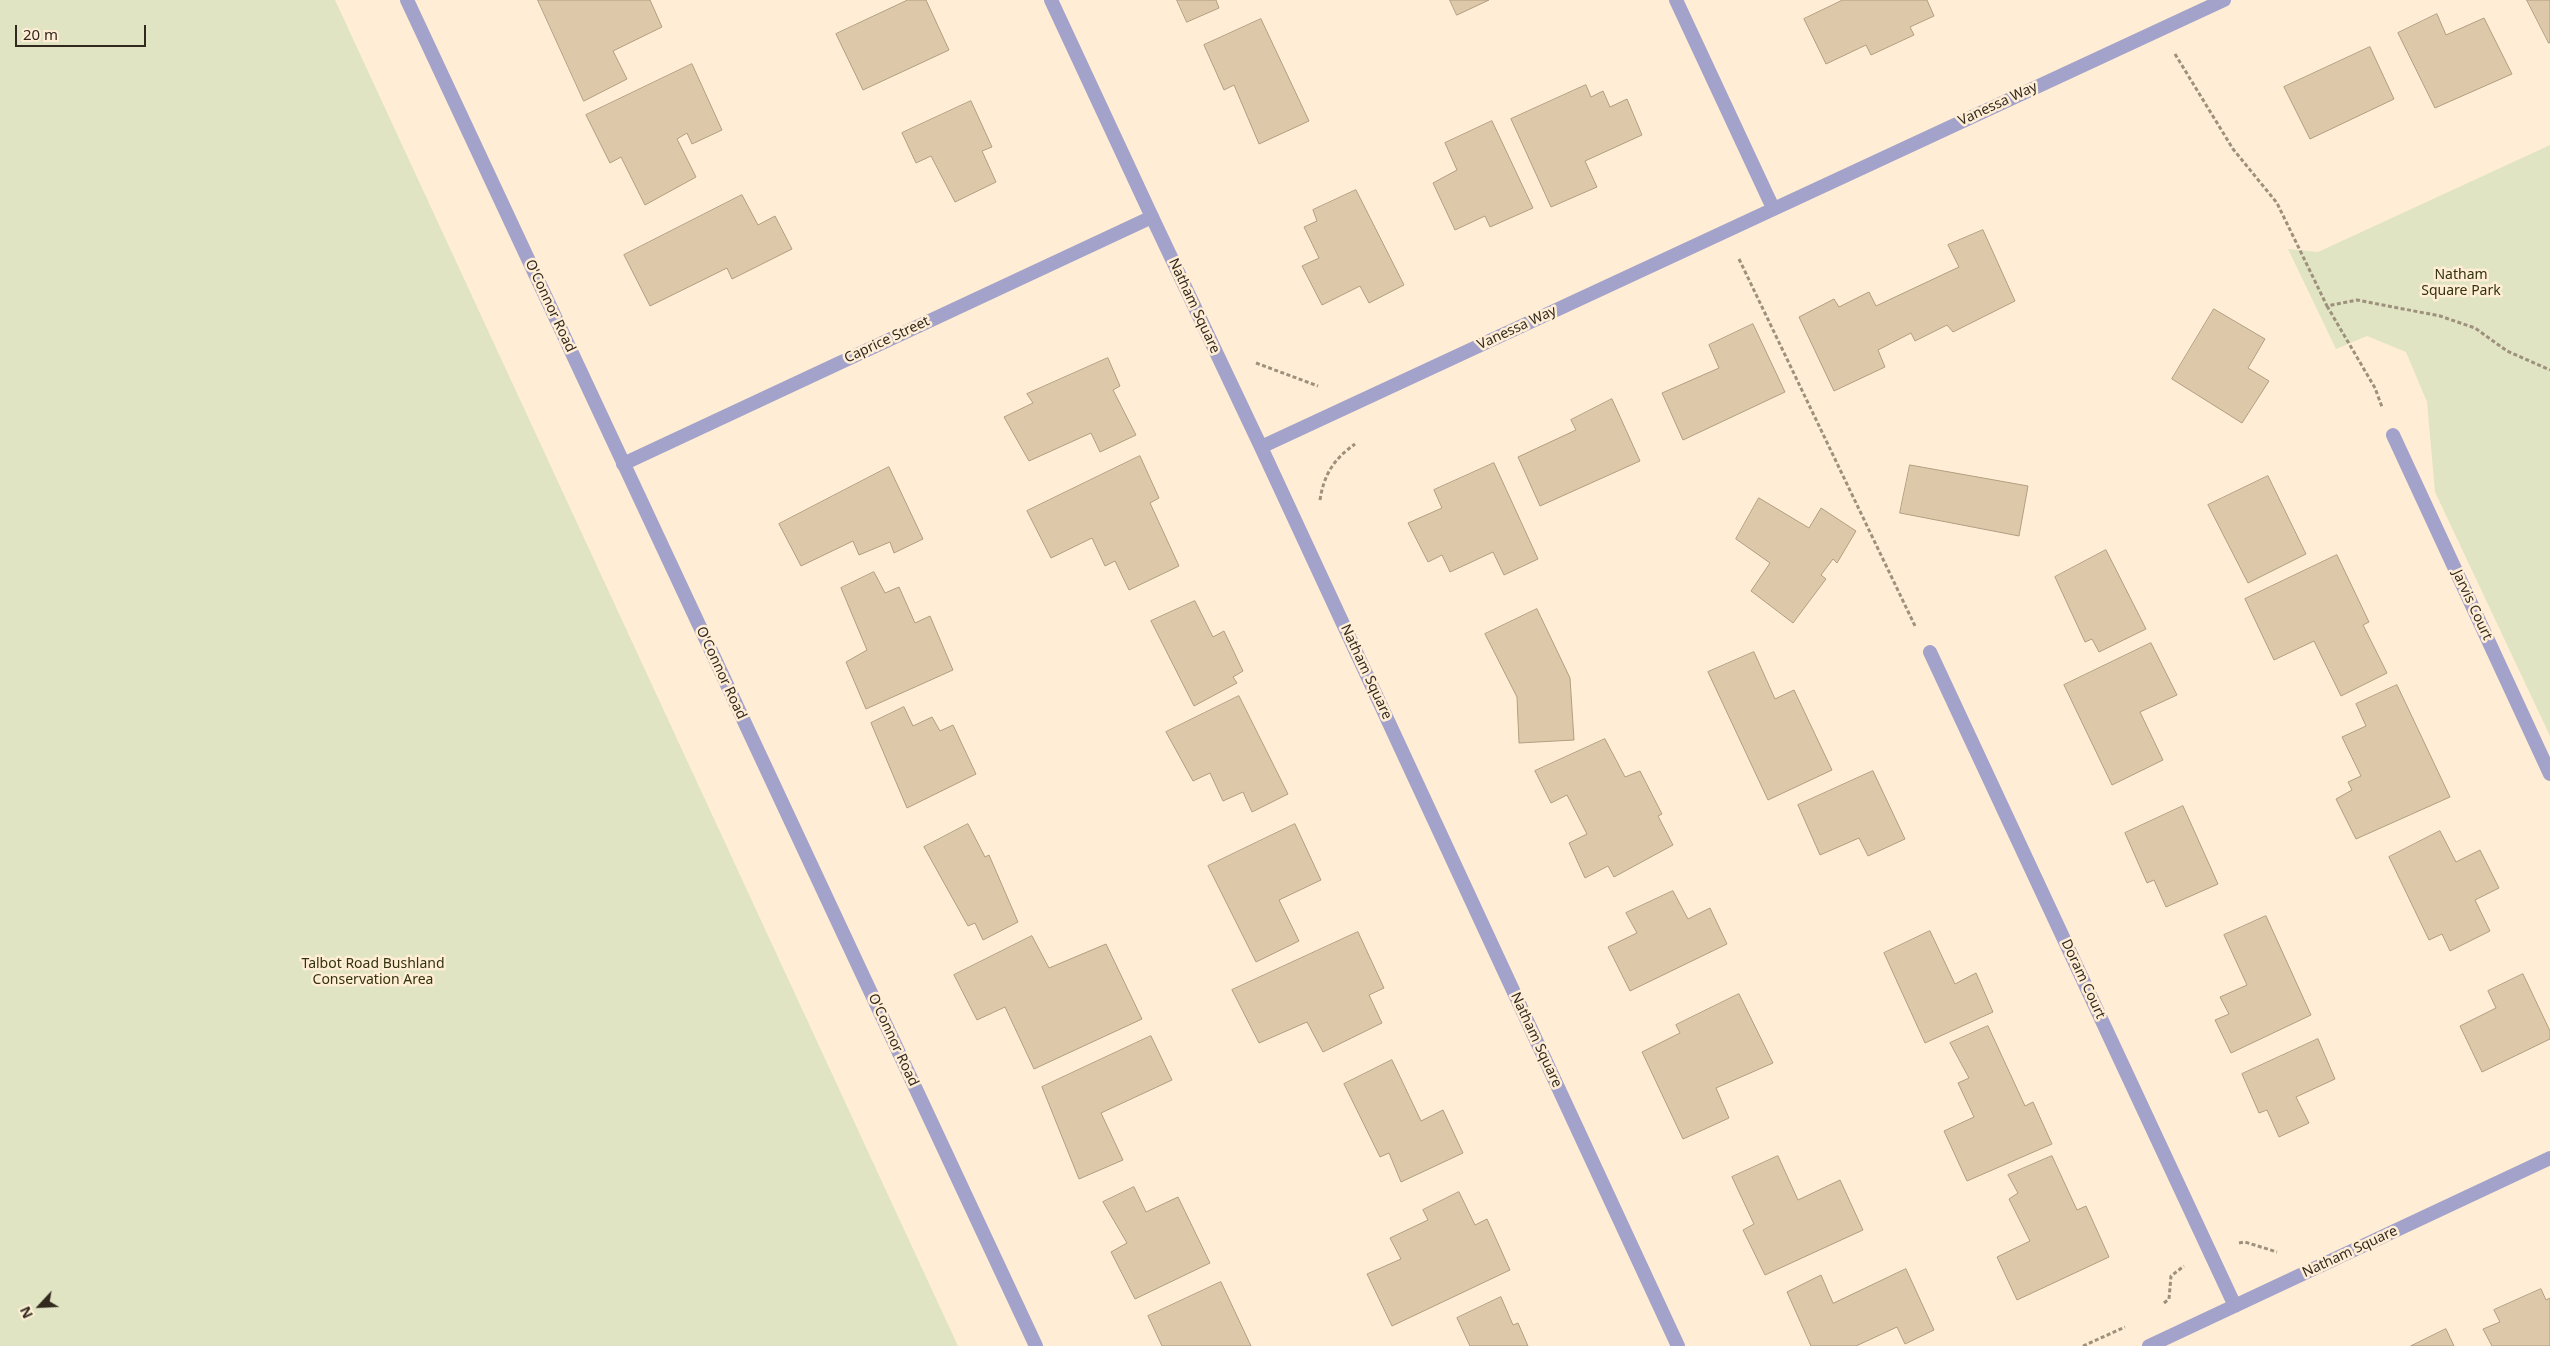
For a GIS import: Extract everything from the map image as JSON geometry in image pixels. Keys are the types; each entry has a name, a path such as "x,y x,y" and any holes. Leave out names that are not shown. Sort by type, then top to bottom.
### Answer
{"street":[{"name":"O'Connor Road","path":"407,0 1036,1346"},
{"name":"Natham Square","path":"1050,0 1261,447 1678,1346"},
{"path":"1676,0 1773,208"},
{"name":"Vanessa Way","path":"1261,447 2224,0"},
{"name":"Caprice Street","path":"623,464 1152,217"},
{"name":"Jarvis Court","path":"2394,435 2550,774"},
{"name":"Doram Court","path":"1930,652 2235,1306"},
{"name":"Natham Square","path":"2149,1346 2550,1158"}],"path":[{"path":"2160,29 2232,149 2276,203 2327,306 2375,388 2394,435"},
{"path":"1731,229 1738,257 1882,552 1904,605 1930,652"},
{"path":"2327,306 2358,300 2440,316 2475,328 2507,351 2550,370"},
{"path":"1250,359 1258,365 1325,388"},
{"path":"2162,1306 2169,1299 2171,1276 2209,1249"},
{"path":"2083,1346 2128,1325"}],"green space":[{"name":"Talbot Road Bushland Conservation Area","path":"0,0 335,0 958,1346 0,1346"},
{"name":"Natham Square Park","path":"2550,145 2550,736 2435,492 2427,402 2406,352 2367,336 2336,349 2288,249 2318,252"}],"building":[{"path":"538,0 650,0 662,27 613,51 627,79 584,101"},
{"path":"908,0 926,0 949,50 863,90 836,34"},
{"path":"1177,0 1216,0 1219,8 1187,22"},
{"path":"1450,0 1489,0 1457,15"},
{"path":"1843,0 1927,0 1934,16 1910,27 1914,35 1871,55 1866,45 1826,64 1804,19"},
{"path":"2527,0 2550,0 2549,43"},
{"path":"2437,14 2446,35 2484,18 2512,74 2435,108 2398,33"},
{"path":"1261,19 1309,121 1259,144 1234,85 1224,90 1204,45"},
{"path":"2370,47 2394,99 2310,139 2284,87"},
{"path":"692,64 722,130 692,144 687,133 677,139 696,177 645,205 621,157 610,163 586,115"},
{"path":"1586,85 1591,97 1603,91 1610,107 1627,99 1642,135 1585,161 1597,187 1551,207 1511,119"},
{"path":"971,101 992,147 982,151 996,182 955,202 931,156 916,163 902,133"},
{"path":"1492,121 1533,208 1490,227 1485,216 1455,230 1433,183 1457,170 1445,143"},
{"path":"1356,190 1404,285 1369,303 1360,286 1322,305 1302,266 1319,258 1304,227 1317,221 1313,210"},
{"path":"742,195 758,225 775,216 792,249 732,279 727,268 650,306 624,255"},
{"path":"1983,230 2015,301 1953,332 1947,325 1915,341 1911,333 1878,350 1885,367 1834,391 1799,317 1834,299 1839,307 1869,292 1876,306 1959,267 1948,245"},
{"path":"2214,309 2265,339 2248,368 2269,381 2242,423 2172,379"},
{"path":"1753,324 1785,392 1683,440 1662,393 1719,368 1709,345"},
{"path":"1108,358 1120,386 1113,390 1136,435 1100,452 1091,433 1029,461 1004,417 1033,403 1027,394"},
{"path":"1612,399 1640,461 1540,506 1518,457 1576,430 1571,420"},
{"path":"1140,456 1159,498 1150,503 1179,566 1129,590 1115,561 1105,566 1092,538 1051,558 1027,511"},
{"path":"1494,463 1538,559 1504,575 1493,552 1450,572 1442,555 1428,562 1408,523 1442,508 1434,490"},
{"path":"1910,465 2028,486 2019,536 1900,513"},
{"path":"889,467 923,539 894,553 890,542 859,555 853,541 801,566 779,524"},
{"path":"2268,476 2306,554 2248,583 2208,505"},
{"path":"1759,498 1809,528 1821,508 1856,531 1837,563 1833,559 1821,575 1826,579 1793,623 1751,591 1770,563 1736,539"},
{"path":"2106,550 2146,629 2099,652 2092,639 2085,642 2055,577"},
{"path":"2337,555 2369,622 2363,625 2387,673 2341,696 2314,641 2274,660 2245,599"},
{"path":"874,572 885,593 899,587 915,623 930,616 953,670 866,709 846,662 867,650 841,588"},
{"path":"1195,601 1213,637 1224,631 1243,671 1233,677 1237,683 1194,706 1151,621"},
{"path":"1537,609 1570,678 1574,740 1519,743 1517,697 1485,634"},
{"path":"2151,643 2177,695 2140,712 2163,760 2112,785 2064,685"},
{"path":"1754,652 1775,699 1794,690 1832,770 1768,800 1708,672"},
{"path":"2397,685 2450,797 2356,839 2336,799 2352,790 2348,782 2361,776 2342,737 2366,726 2356,704"},
{"path":"1239,696 1288,794 1252,812 1243,792 1223,801 1210,773 1193,781 1166,732"},
{"path":"904,707 913,726 932,717 940,731 953,725 976,774 907,808 871,723"},
{"path":"1605,739 1625,777 1640,771 1662,814 1658,816 1673,845 1614,877 1608,866 1585,878 1569,843 1587,834 1567,795 1551,803 1535,771"},
{"path":"1873,771 1905,839 1868,856 1859,838 1820,855 1798,805"},
{"path":"2183,806 2218,884 2166,907 2154,880 2147,883 2125,833"},
{"path":"968,824 985,857 989,855 1018,922 983,940 975,923 968,926 924,847"},
{"path":"1295,824 1321,880 1279,900 1299,941 1256,962 1208,866"},
{"path":"2440,831 2456,862 2480,850 2499,888 2475,900 2490,931 2450,951 2442,934 2429,940 2389,857"},
{"path":"1673,891 1688,919 1710,908 1727,944 1630,991 1608,947 1637,933 1626,913"},
{"path":"2266,916 2311,1015 2231,1053 2215,1020 2229,1014 2220,997 2247,985 2224,935"},
{"path":"1930,931 1955,984 1976,973 1993,1012 1925,1043 1884,953"},
{"path":"1358,932 1384,988 1369,995 1382,1023 1323,1052 1307,1022 1259,1043 1232,990"},
{"path":"1032,936 1049,968 1106,944 1142,1019 1034,1069 1005,1007 977,1020 954,975"},
{"path":"2523,974 2550,1031 2550,1039 2482,1072 2460,1026 2496,1008 2488,991"},
{"path":"1739,994 1773,1063 1716,1088 1729,1118 1683,1139 1642,1052 1680,1033 1676,1025"},
{"path":"1988,1026 2025,1106 2033,1102 2052,1144 1967,1181 1944,1131 1974,1117 1958,1083 1969,1078 1950,1043"},
{"path":"1151,1036 1172,1080 1101,1113 1123,1160 1079,1179 1042,1087"},
{"path":"2318,1039 2335,1079 2296,1097 2309,1123 2279,1137 2267,1110 2259,1113 2242,1074"},
{"path":"1392,1060 1421,1121 1443,1110 1463,1153 1401,1182 1389,1153 1380,1157 1344,1084"},
{"path":"1778,1156 1798,1200 1840,1180 1863,1230 1765,1275 1743,1230 1754,1224 1732,1177"},
{"path":"2052,1156 2077,1210 2086,1206 2109,1257 2017,1300 1997,1257 2030,1241 2009,1199 2018,1193 2008,1175"},
{"path":"1134,1187 1146,1212 1178,1197 1210,1263 1135,1299 1111,1252 1127,1243 1103,1202"},
{"path":"1459,1192 1475,1225 1487,1219 1510,1270 1392,1326 1367,1274 1401,1259 1390,1238 1428,1220 1423,1210"},
{"path":"1906,1269 1934,1330 1905,1344 1897,1327 1856,1346 1811,1346 1787,1292 1821,1275 1833,1303"},
{"path":"1221,1282 1251,1346 1162,1346 1148,1316"},
{"path":"2541,1289 2546,1300 2550,1298 2550,1346 2492,1346 2483,1329 2500,1322 2494,1310"},
{"path":"1501,1297 1513,1325 1518,1323 1528,1346 1470,1346 1457,1318"},
{"path":"2446,1329 2454,1346 2411,1346"}]}
